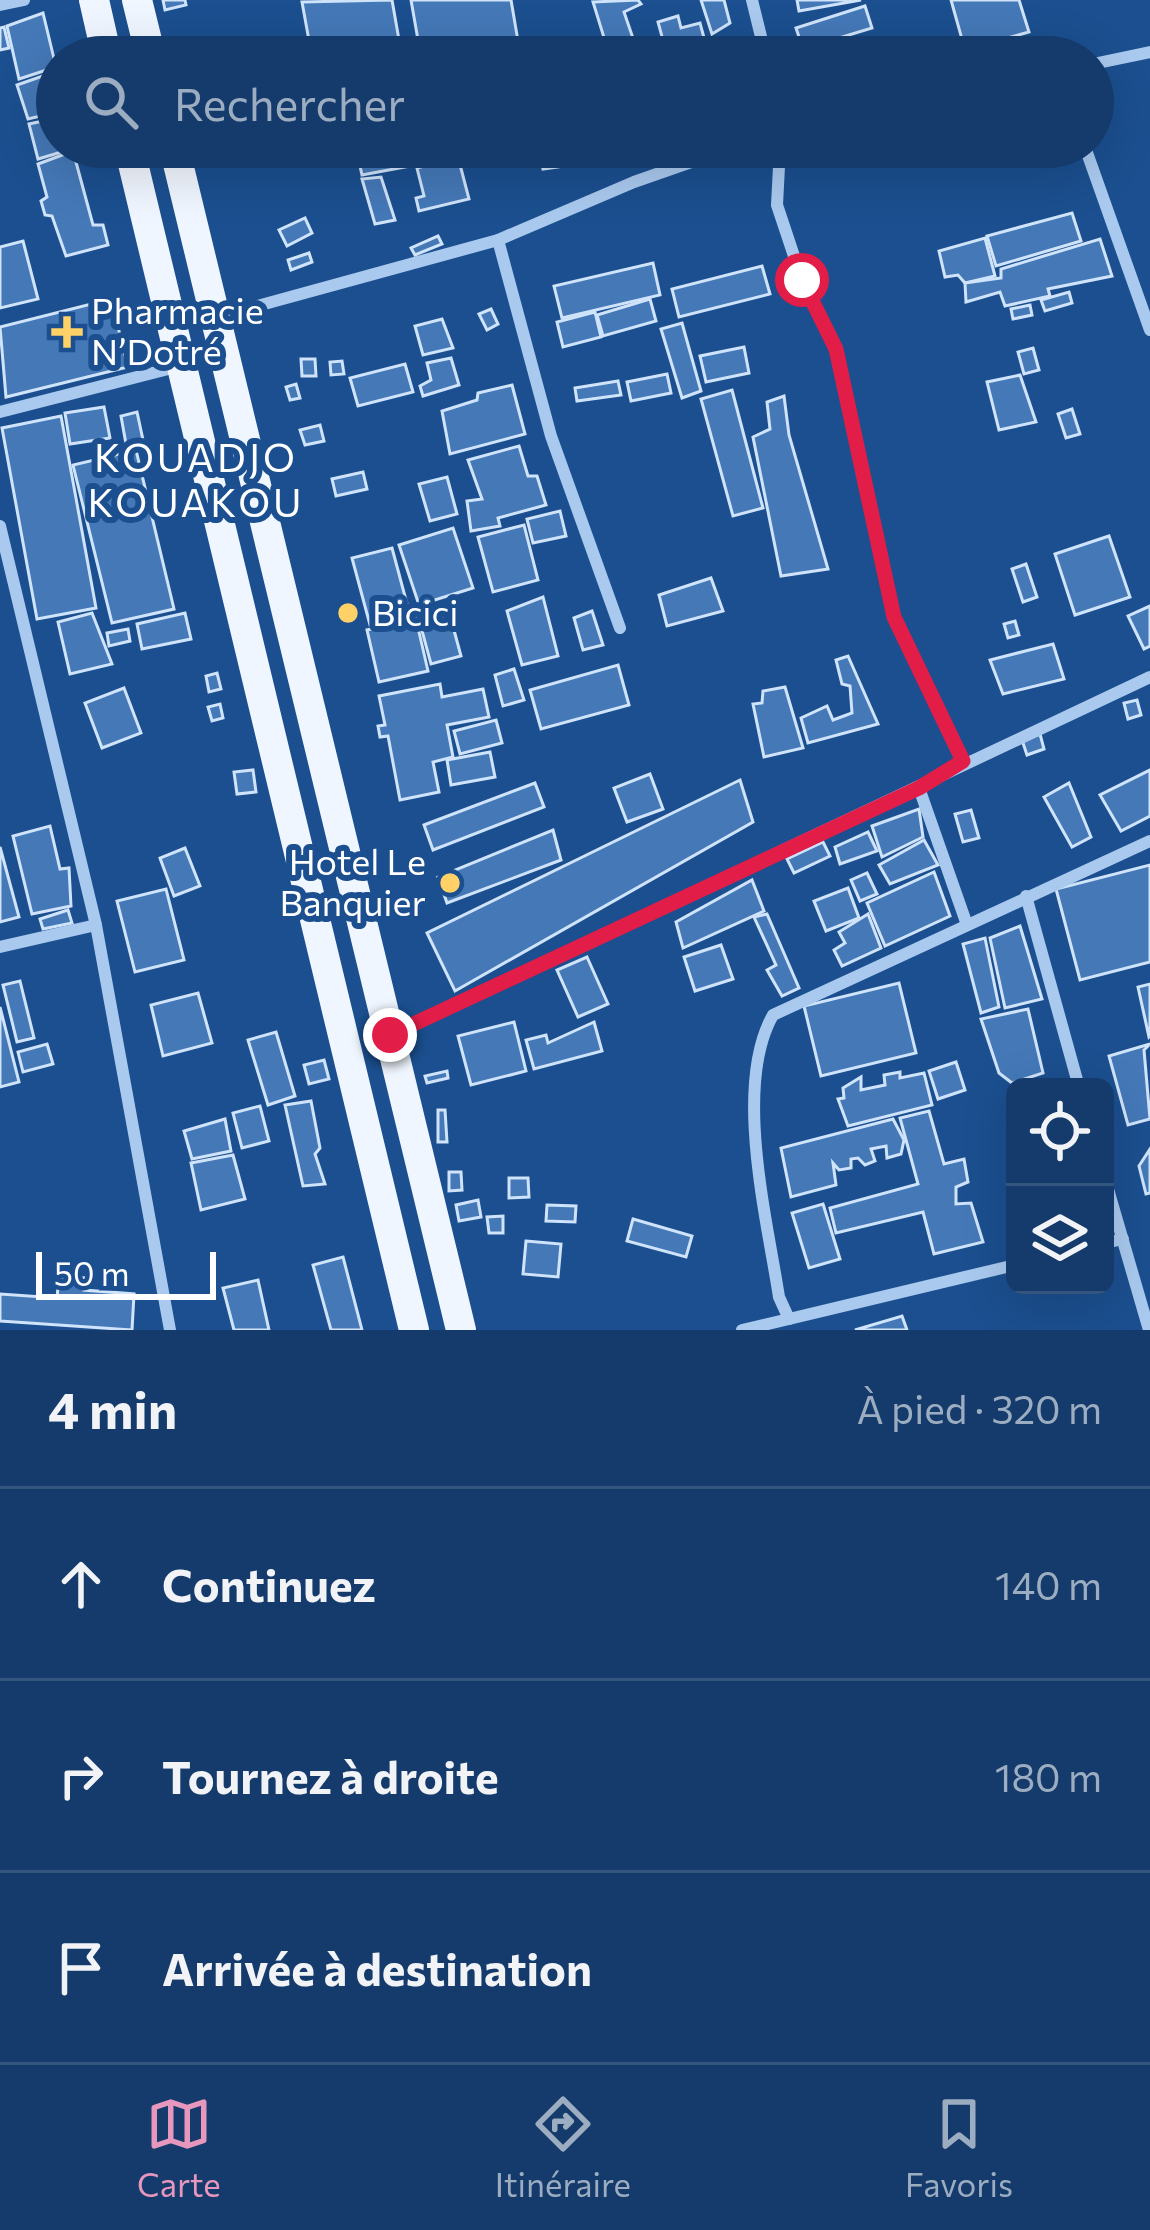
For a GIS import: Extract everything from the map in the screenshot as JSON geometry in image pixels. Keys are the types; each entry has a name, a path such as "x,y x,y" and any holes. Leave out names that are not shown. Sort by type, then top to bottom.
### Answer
{"main road":[{"path":"94,0 102,36"},
{"path":"136,0 145,36"},
{"path":"134,168 414,1330"},
{"path":"179,168 461,1330"}],"street":[{"path":"0,5 24,0"},
{"path":"752,0 761,36"},
{"path":"1114,60 1150,52"},
{"path":"217,317 498,241 674,168"},
{"path":"779,168 777,206 802,280 836,349 894,617 963,761"},
{"path":"1092,168 1150,330"},
{"path":"498,241 551,436 620,628"},
{"path":"0,412 182,366"},
{"path":"0,526 96,926 170,1330"},
{"path":"390,1035 919,788 963,761 1150,677"},
{"path":"919,788 966,922"},
{"path":"789,1319 779,1297 757,1136 754,1070 761,1036 773,1015 791,1002 1150,841"},
{"path":"1026,896 1077,1078"},
{"path":"0,947 96,926"},
{"path":"1107,1186 1149,1330"},
{"path":"1114,1242 1123,1239"},
{"path":"742,1330 1006,1267"}],"building":[{"path":"163,0 185,0 186,5 165,10"},
{"path":"392,0 398,36 308,36 302,2"},
{"path":"411,0 511,0 517,36 417,36"},
{"path":"638,0 641,4 624,12 632,36 604,36 593,2"},
{"path":"701,0 724,0 730,23 712,34"},
{"path":"797,0 861,0 799,11"},
{"path":"951,0 1019,0 1029,32 961,36"},
{"path":"865,6 872,28 846,36 799,36 796,28"},
{"path":"43,13 49,36 36,36 36,73 19,79 7,26"},
{"path":"678,16 681,28 700,23 704,36 662,36 658,22"},
{"path":"4,27 9,48 0,50 0,28"},
{"path":"36,78 36,117 28,119 17,85"},
{"path":"36,122 36,151 29,124"},
{"path":"39,168 78,168 93,225 103,225 108,245 66,256 52,216 45,215 41,201 47,197"},
{"path":"360,168 399,168 362,175"},
{"path":"417,168 461,168 469,199 419,211 416,198 424,196"},
{"path":"381,177 395,220 375,224 362,179"},
{"path":"1072,213 1081,241 996,266 987,236"},
{"path":"305,218 312,233 287,246 279,230"},
{"path":"438,236 442,244 415,255 411,248"},
{"path":"985,238 995,276 965,283 958,275 945,277 939,251"},
{"path":"1100,239 1112,276 1048,289 1050,296 1005,306 1000,292 966,302 965,283 1001,278 1001,269"},
{"path":"23,241 38,299 0,308 0,247"},
{"path":"309,253 312,262 291,270 288,260"},
{"path":"653,263 660,295 562,318 554,286"},
{"path":"762,266 770,294 679,317 672,289"},
{"path":"1069,292 1072,303 1045,311 1041,300"},
{"path":"111,299 128,367 6,397 0,327"},
{"path":"650,299 656,321 603,336 597,315"},
{"path":"1030,305 1032,315 1013,319 1011,309"},
{"path":"491,309 498,324 487,330 479,314"},
{"path":"595,312 601,337 563,347 557,322"},
{"path":"442,319 453,348 423,355 415,326"},
{"path":"682,323 701,391 682,398 661,329"},
{"path":"744,347 749,373 706,382 700,356"},
{"path":"1033,348 1039,370 1024,374 1018,352"},
{"path":"451,358 459,385 423,396 420,386 431,380 427,363"},
{"path":"301,359 315,359 316,376 302,376"},
{"path":"342,361 344,374 331,375 330,362"},
{"path":"405,364 413,392 358,406 350,378"},
{"path":"667,374 671,393 631,401 627,382"},
{"path":"1020,375 1036,422 999,430 987,382"},
{"path":"618,381 621,395 577,401 575,388"},
{"path":"296,384 300,398 290,400 286,387"},
{"path":"512,385 525,434 450,454 442,411 477,400 478,393"},
{"path":"732,390 763,508 733,516 701,399"},
{"path":"784,396 789,435 828,569 781,576 753,437 770,429 767,402"},
{"path":"104,407 110,438 70,444 65,413"},
{"path":"1072,409 1080,434 1066,438 1058,414"},
{"path":"137,412 143,440 126,444 121,416"},
{"path":"61,416 96,608 37,619 2,428"},
{"path":"320,425 324,441 305,445 300,430"},
{"path":"519,446 528,476 537,476 546,505 498,518 500,526 471,531 467,501 482,499 468,460"},
{"path":"136,450 174,609 112,623 73,465"},
{"path":"363,472 367,489 336,496 332,479"},
{"path":"447,477 457,514 430,521 419,484"},
{"path":"560,511 566,536 533,543 527,519"},
{"path":"524,525 538,580 493,592 478,537"},
{"path":"453,528 473,588 419,605 399,545"},
{"path":"1109,536 1130,597 1075,615 1055,554"},
{"path":"392,548 410,615 370,625 352,558"},
{"path":"1026,564 1037,597 1023,602 1012,569"},
{"path":"711,578 723,611 667,626 659,595"},
{"path":"543,597 558,656 522,665 507,611"},
{"path":"1150,606 1150,646 1144,649 1128,616"},
{"path":"448,608 461,656 431,664 418,616"},
{"path":"592,611 603,645 583,650 574,618"},
{"path":"92,613 112,664 70,674 58,622"},
{"path":"185,613 191,639 142,649 137,624"},
{"path":"416,619 428,671 379,682 367,630"},
{"path":"1015,621 1019,635 1008,638 1004,624"},
{"path":"128,629 130,641 109,646 107,633"},
{"path":"1053,644 1064,679 1003,694 990,660"},
{"path":"848,656 878,724 808,743 801,718 827,706 833,720 852,713 850,686 842,684 836,660"},
{"path":"618,665 629,705 541,729 530,690"},
{"path":"514,669 524,700 503,706 495,675"},
{"path":"217,673 221,689 209,692 206,676"},
{"path":"440,684 442,697 483,689 489,717 447,725 453,757 433,762 439,792 400,800 388,736 380,737 378,726 385,725 379,696"},
{"path":"785,687 803,748 764,757 753,704 762,703 763,691"},
{"path":"124,688 141,733 102,748 85,703"},
{"path":"1137,700 1141,715 1128,719 1124,703"},
{"path":"220,704 223,718 212,721 208,707"},
{"path":"496,720 502,743 460,754 454,731"},
{"path":"1040,734 1044,749 1027,755 1022,740"},
{"path":"490,752 495,777 451,785 447,760"},
{"path":"253,770 256,792 237,794 234,772"},
{"path":"1150,770 1150,816 1121,831 1100,795"},
{"path":"650,774 663,809 627,822 614,788"},
{"path":"740,780 753,822 455,991 427,933"},
{"path":"535,783 544,807 433,850 424,825"},
{"path":"1069,783 1091,837 1072,847 1044,797"},
{"path":"919,809 923,837 882,857 872,826"},
{"path":"971,810 979,838 963,842 955,814"},
{"path":"50,826 60,869 69,868 71,906 32,914 13,836"},
{"path":"553,830 561,860 447,903 438,877"},
{"path":"868,832 877,851 840,864 835,847"},
{"path":"924,840 938,865 890,884 879,865"},
{"path":"823,842 830,856 794,873 787,859"},
{"path":"0,847 19,917 0,922"},
{"path":"185,848 200,886 174,896 160,858"},
{"path":"1150,865 1150,962 1080,980 1056,889"},
{"path":"934,872 950,916 885,946 867,903"},
{"path":"867,873 877,894 860,901 851,880"},
{"path":"752,880 764,911 683,948 676,922"},
{"path":"848,888 859,918 826,931 814,901"},
{"path":"166,889 184,960 135,972 117,901"},
{"path":"68,910 72,923 43,929 40,919"},
{"path":"767,914 799,988 782,996 767,970 776,965 754,917"},
{"path":"868,914 881,948 842,966 834,950 845,943 839,932"},
{"path":"1020,926 1042,999 1005,1008 990,938"},
{"path":"985,938 999,1007 981,1013 963,944"},
{"path":"721,945 733,979 695,991 684,957"},
{"path":"587,957 608,1004 578,1017 557,970"},
{"path":"20,981 34,1038 17,1042 3,985"},
{"path":"899,983 916,1053 821,1076 804,1006"},
{"path":"1150,984 1150,1036 1149,1037 1138,987"},
{"path":"198,993 212,1043 163,1056 151,1005"},
{"path":"0,1007 19,1082 0,1087"},
{"path":"1028,1009 1043,1073 1006,1078 999,1073 981,1019"},
{"path":"514,1022 526,1071 471,1085 458,1036"},
{"path":"594,1022 602,1051 534,1069 526,1040 546,1035 548,1043"},
{"path":"276,1032 295,1096 268,1105 248,1040"},
{"path":"47,1044 53,1064 23,1072 18,1052"},
{"path":"1150,1044 1144,1050 1150,1119 1128,1125 1109,1056"},
{"path":"324,1060 329,1079 309,1084 304,1065"},
{"path":"956,1062 965,1090 938,1099 929,1071"},
{"path":"447,1071 448,1078 427,1083 425,1076"},
{"path":"900,1072 900,1078 924,1073 932,1105 848,1126 838,1099 844,1098 843,1088 861,1077 861,1090 885,1085 884,1075"},
{"path":"311,1101 320,1148 315,1154 325,1184 303,1186 285,1105"},
{"path":"260,1106 269,1141 242,1148 233,1113"},
{"path":"438,1110 445,1110 447,1142 438,1142"},
{"path":"929,1111 944,1164 964,1159 968,1182 956,1187 956,1204 971,1203 983,1242 934,1254 923,1212 836,1233 830,1208 918,1184 900,1118"},
{"path":"225,1119 231,1151 192,1159 184,1131"},
{"path":"893,1119 904,1140 901,1154 887,1158 886,1146 871,1149 875,1161 865,1165 858,1158 851,1159 851,1168 839,1170 833,1163 836,1185 791,1197 781,1148"},
{"path":"1150,1149 1150,1193 1146,1194 1139,1166"},
{"path":"233,1155 245,1199 201,1210 191,1163"},
{"path":"449,1172 461,1172 462,1190 449,1191"},
{"path":"509,1178 528,1178 529,1197 509,1198"},
{"path":"478,1200 481,1217 459,1221 456,1205"},
{"path":"823,1204 840,1259 809,1268 792,1213"},
{"path":"547,1205 576,1206 575,1222 546,1221"},
{"path":"503,1216 503,1233 489,1233 487,1217"},
{"path":"633,1219 692,1236 686,1257 627,1241"},
{"path":"526,1241 561,1244 558,1277 523,1274"},
{"path":"343,1257 362,1330 331,1330 313,1265"},
{"path":"59,1276 85,1278 84,1290 134,1294 132,1330 0,1321 0,1294 57,1298"},
{"path":"258,1280 269,1330 234,1330 223,1288"},
{"path":"902,1316 907,1330 855,1330"}],"place":[{"name":"Pharmacie N’Dotré","path":"67,332"},
{"name":"Bicici","path":"348,613"},
{"name":"Hotel Le Banquier","path":"450,883"}],"district":[{"name":"KOUADJO KOUAKOU","path":"196,480"}],"route":[{"path":"390,1035 919,788 963,761 894,617 836,349 802,280"}]}
